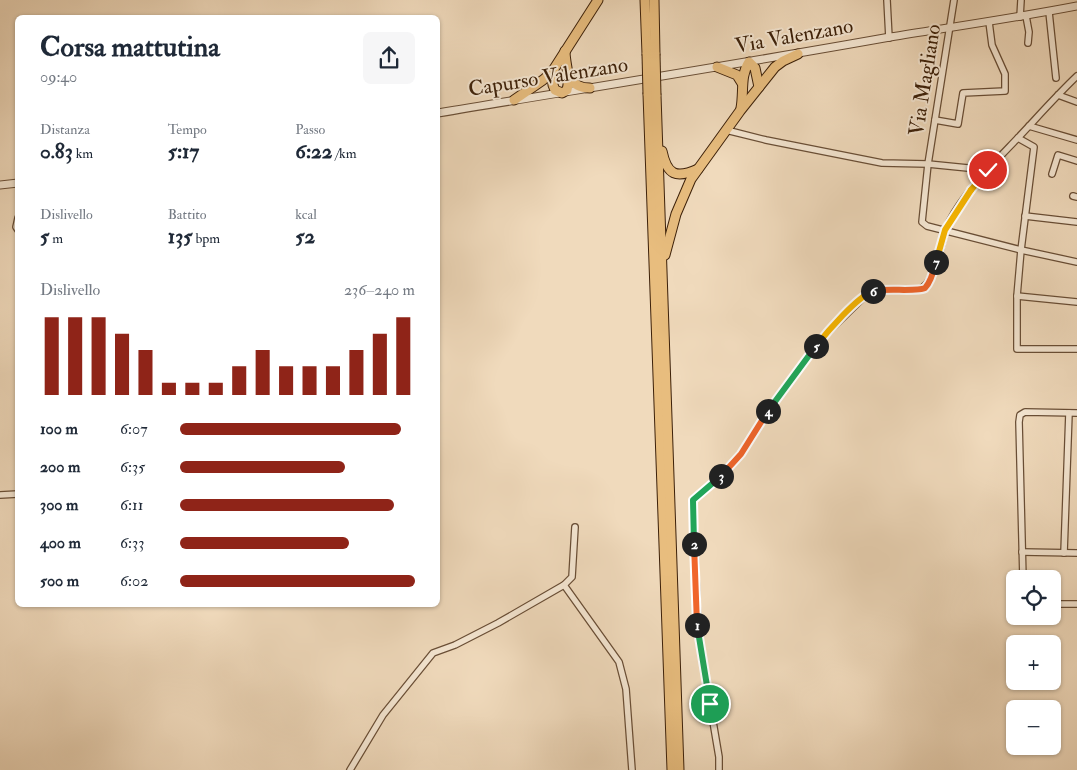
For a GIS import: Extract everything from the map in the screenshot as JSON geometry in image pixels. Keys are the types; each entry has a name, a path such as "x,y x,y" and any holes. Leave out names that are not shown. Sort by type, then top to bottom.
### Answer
{"highway":[{"path":"514,100 544,80 552,72 598,0"},
{"path":"643,0 645,37 650,51"},
{"path":"654,0 650,51 672,770"},
{"path":"552,72 555,90 562,93 567,90 570,83 566,70 565,51"},
{"path":"662,267 676,214 685,191 699,169 740,111 775,67 798,54"},
{"path":"742,83 745,68 749,62 755,68 759,88"},
{"path":"717,67 737,75 742,83 744,92 740,111"},
{"path":"569,77 581,88 590,88"},
{"path":"652,95 657,114 662,151 667,167 671,172 679,174 687,174 699,169"},
{"path":"657,114 679,770"}],"street":[{"path":"888,0 889,38"},
{"name":"Via Magliano","path":"945,230 927,226 922,222 928,164 954,0"},
{"path":"1021,0 1023,16 1029,32 1028,43"},
{"name":"Via Valenzano","path":"664,76 1077,6"},
{"path":"1048,12 1056,78"},
{"path":"935,120 958,124 963,94 1005,91 1005,74 992,45 989,22"},
{"name":"Capurso Valenzano","path":"440,113 664,76"},
{"path":"719,770 719,757 698,633 693,500 717,480 741,454 775,401 822,338 865,296 882,290 919,290 925,288 933,273 945,230 967,195 988,170 1077,76"},
{"path":"1058,95 1077,102"},
{"path":"1029,126 1077,140"},
{"path":"726,130 766,140 882,163 928,164 988,170"},
{"path":"1018,138 1034,147 1017,296 1017,349 1077,349"},
{"path":"1052,174 1058,155 1077,161"},
{"path":"0,185 15,182"},
{"path":"1025,216 1077,222"},
{"path":"945,230 1021,250 1077,262"},
{"path":"1017,296 1077,302"},
{"path":"1023,570 1020,415 1025,412 1077,413"},
{"path":"1064,553 1069,413"},
{"path":"0,495 15,494"},
{"path":"350,770 383,715 433,653 455,645 498,623 564,585 572,577 575,527"},
{"path":"1022,552 1077,553"},
{"path":"564,585 619,662 626,689 632,770"},
{"path":"1061,604 1077,604"}],"route":[{"path":"710,704 698,633 693,500 717,480 741,454 775,401 831,327 865,296 876,290 919,290 925,288 933,273 942,238 949,222 967,195 988,170"}]}
